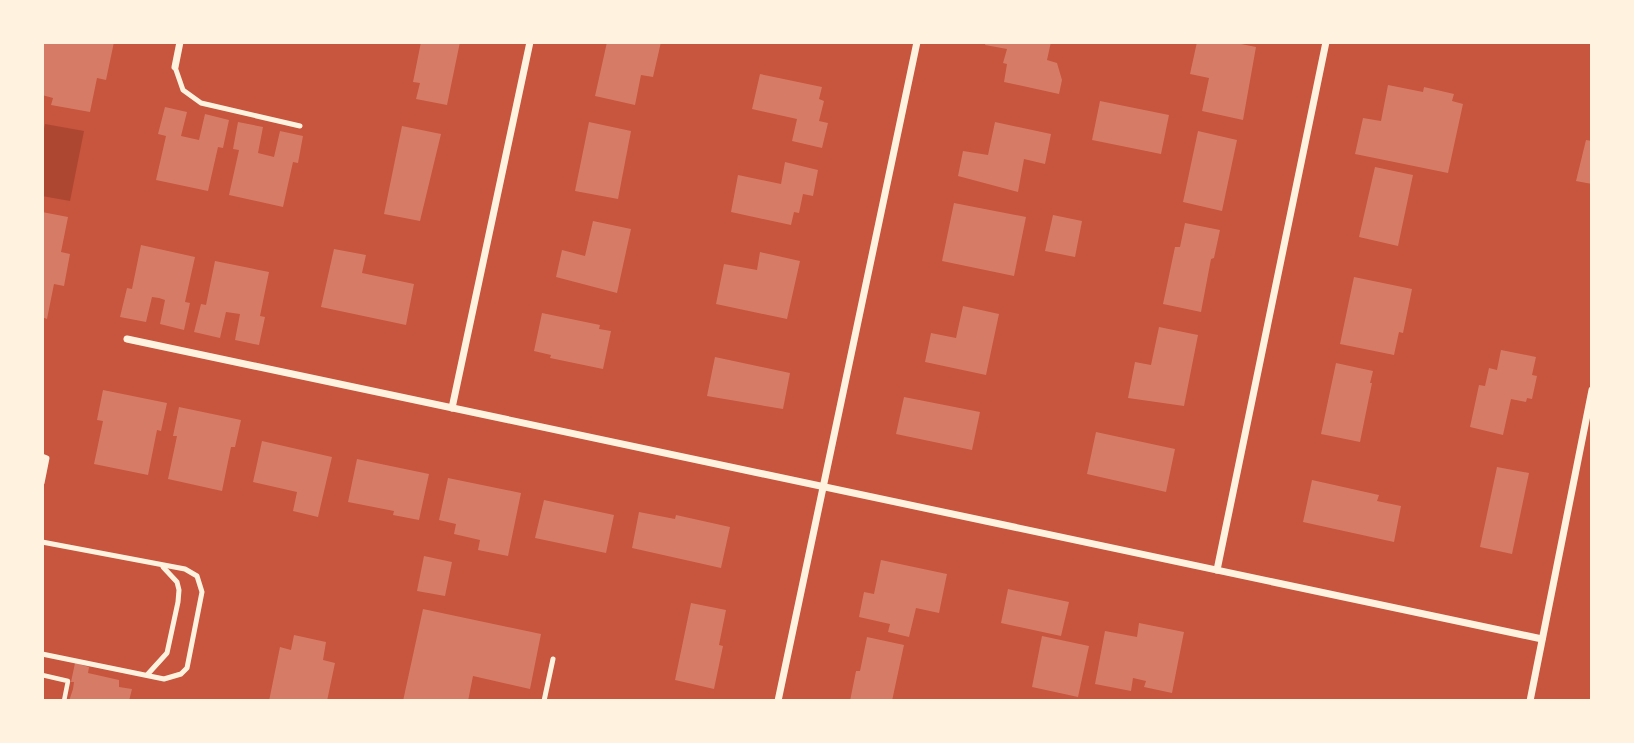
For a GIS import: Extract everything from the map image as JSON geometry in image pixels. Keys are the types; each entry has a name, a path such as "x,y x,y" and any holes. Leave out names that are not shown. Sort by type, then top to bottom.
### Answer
{"street":[{"path":"175,67 180,42"},
{"path":"452,408 530,42"},
{"path":"778,701 917,42"},
{"path":"1217,570 1326,42"},
{"path":"127,339 1542,639"},
{"path":"1530,701 1592,390"}],"lane":[{"path":"175,67 183,90 201,103 299,126"},
{"path":"42,456 47,457 42,483"},
{"path":"42,541 185,569 194,573 201,586 202,598 186,670 167,679 42,654"},
{"path":"146,676 167,653 179,590 173,576 160,565"},
{"path":"544,701 553,659"}],"path":[{"path":"42,675 68,681 64,701"}],"shaded area":[{"path":"45,124 84,131 70,201 42,196 42,138"}],"building":[{"path":"42,42 114,42 106,80 97,78 90,112 51,105 53,98 42,95"},
{"path":"421,42 460,42 447,105 416,99 420,83 413,82"},
{"path":"607,42 661,42 653,77 641,75 635,105 595,96"},
{"path":"986,42 1051,42 1047,60 1057,63 1062,80 1059,94 1004,82 1007,64 1003,63 1007,49 985,45"},
{"path":"1197,42 1231,42 1256,47 1243,120 1202,111 1209,78 1190,74"},
{"path":"760,74 822,87 819,99 824,101 819,121 828,123 822,148 792,141 797,119 752,109"},
{"path":"1388,85 1423,92 1424,87 1454,94 1452,101 1463,104 1448,173 1355,154 1363,118 1381,121"},
{"path":"1100,101 1169,115 1161,154 1092,140"},
{"path":"165,107 187,112 181,136 199,140 205,114 229,120 223,148 218,147 208,191 156,180 166,136 158,134"},
{"path":"238,122 263,127 258,153 274,157 280,131 303,136 298,163 293,162 283,207 229,195 239,150 233,149"},
{"path":"589,122 631,131 618,199 575,191"},
{"path":"995,122 1051,134 1045,164 1024,159 1018,192 958,176 963,151 988,155"},
{"path":"402,126 441,134 420,221 384,214"},
{"path":"1198,131 1237,140 1222,211 1183,202"},
{"path":"1586,140 1592,141 1592,184 1576,181"},
{"path":"785,162 818,170 813,196 803,194 799,213 794,212 791,225 731,212 738,175 781,184"},
{"path":"1375,167 1413,175 1398,246 1359,237"},
{"path":"954,203 1026,217 1014,276 942,261"},
{"path":"42,212 68,217 61,252 70,254 64,286 54,284 47,319 42,317"},
{"path":"1053,215 1082,221 1075,257 1045,251"},
{"path":"593,221 631,229 617,293 556,277 562,250 585,256"},
{"path":"1185,223 1220,230 1214,258 1211,259 1201,312 1163,304 1175,247 1180,247"},
{"path":"141,245 195,257 185,302 190,303 184,330 160,324 165,300 159,298 152,297 146,322 120,317 127,288 132,289"},
{"path":"334,249 366,255 362,273 414,284 406,325 321,307"},
{"path":"760,252 800,261 787,319 716,304 724,264 757,270"},
{"path":"215,261 269,272 260,316 265,317 259,345 235,340 240,314 226,312 220,338 194,332 201,304 206,305"},
{"path":"1354,277 1412,289 1403,333 1399,332 1394,355 1340,344"},
{"path":"963,306 999,314 986,375 925,362 931,333 956,338"},
{"path":"542,313 600,325 599,329 611,331 603,369 550,358 551,355 534,351"},
{"path":"1159,327 1198,335 1184,406 1128,398 1135,362 1151,365"},
{"path":"1501,350 1536,357 1532,375 1537,376 1532,399 1527,398 1526,402 1511,399 1503,435 1470,427 1479,385 1485,386 1489,368 1497,370"},
{"path":"715,357 790,373 783,409 707,396"},
{"path":"1336,363 1373,371 1360,442 1321,434"},
{"path":"103,390 167,403 161,431 157,430 148,475 94,464 103,421 97,420"},
{"path":"904,397 980,412 972,450 896,434"},
{"path":"179,407 241,420 235,447 231,447 222,491 168,479 177,436 173,436"},
{"path":"1096,432 1175,449 1166,492 1087,474"},
{"path":"262,441 332,457 318,517 293,511 297,492 253,482"},
{"path":"357,459 429,474 419,520 393,515 394,511 348,502"},
{"path":"1497,467 1529,473 1512,554 1480,547"},
{"path":"448,478 521,493 508,556 478,550 480,540 454,534 456,524 439,520"},
{"path":"1312,480 1379,495 1377,501 1401,506 1394,542 1303,522"},
{"path":"544,500 614,515 606,553 535,538"},
{"path":"639,512 675,519 676,515 730,527 721,568 632,548"},
{"path":"424,556 452,562 445,596 417,591"},
{"path":"881,560 947,574 939,613 916,608 909,637 888,632 890,624 859,617 864,592 874,594"},
{"path":"1008,589 1069,602 1061,636 1001,623"},
{"path":"691,603 726,610 719,645 723,646 714,689 675,680"},
{"path":"423,609 541,634 530,689 473,676 468,701 403,701"},
{"path":"1139,623 1184,632 1172,693 1144,687 1146,681 1133,678 1131,691 1095,684 1105,631 1137,637"},
{"path":"294,635 326,642 323,660 335,663 327,701 269,701 280,647 291,650"},
{"path":"1042,636 1089,646 1078,697 1032,687"},
{"path":"867,637 904,645 892,701 850,701"},
{"path":"75,663 89,667 88,673 119,680 119,687 132,689 129,701 69,701"}]}
